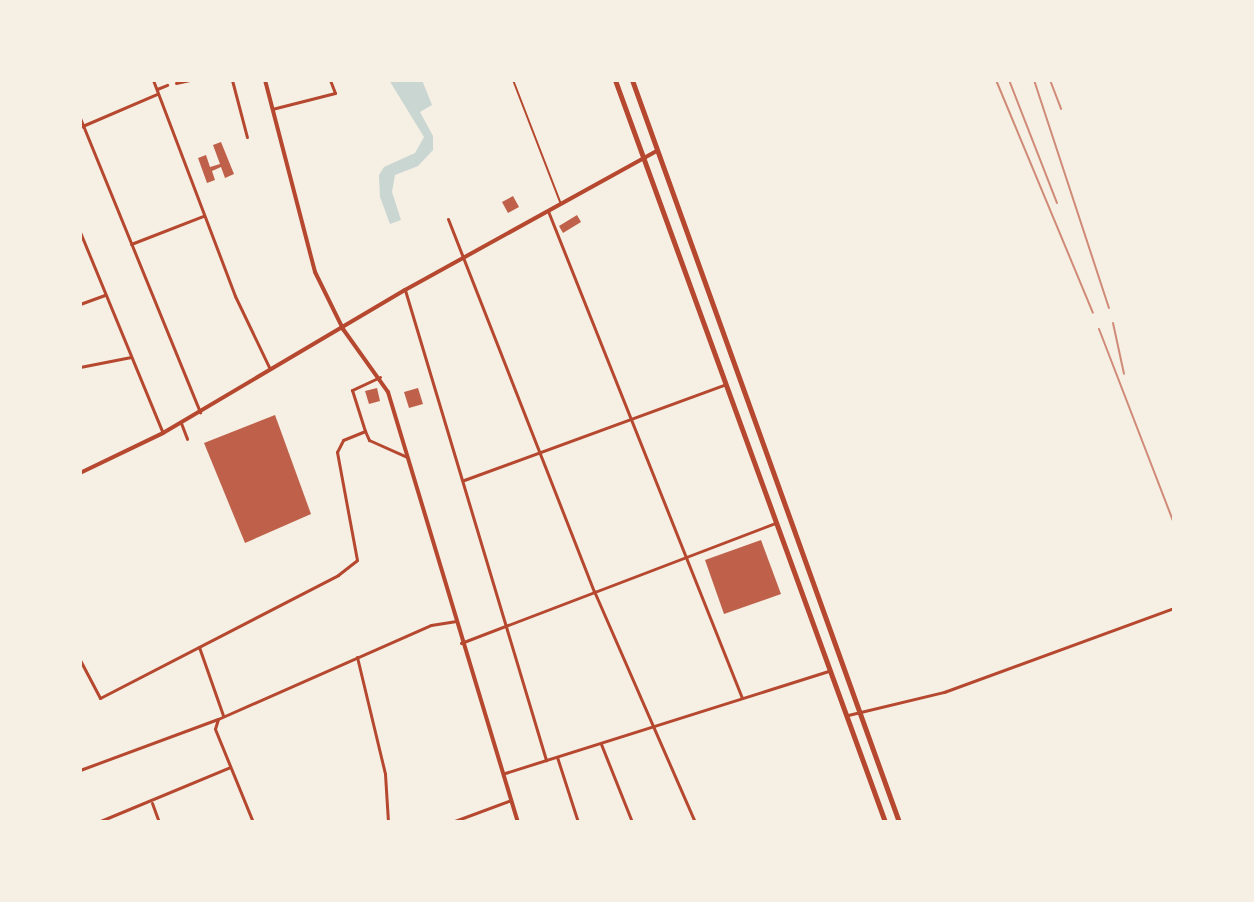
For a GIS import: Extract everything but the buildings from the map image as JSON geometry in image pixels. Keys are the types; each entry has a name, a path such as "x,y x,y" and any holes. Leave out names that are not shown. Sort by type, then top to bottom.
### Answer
{"main road":[{"path":"265,80 315,272 343,329 380,377 410,460 461,643 518,822"},
{"path":"615,80 884,820 895,813"},
{"path":"632,80 899,822"},
{"path":"80,473 181,423 405,290 657,151"},
{"path":"726,384 739,379"},
{"path":"776,522 789,517"},
{"path":"807,610 820,605"},
{"path":"815,631 828,627"}],"street":[{"path":"153,80 204,216 271,371"},
{"path":"176,83 190,80"},
{"path":"232,80 247,137"},
{"path":"272,109 335,93 330,80"},
{"path":"81,126 167,85"},
{"path":"80,118 200,412"},
{"path":"547,209 742,698"},
{"path":"131,244 204,216"},
{"path":"448,219 594,591 695,822"},
{"path":"80,232 163,433"},
{"path":"405,290 546,760"},
{"path":"80,304 105,295"},
{"path":"80,367 131,357"},
{"path":"380,377 352,390 365,431 369,440 410,460"},
{"path":"464,480 726,384"},
{"path":"181,423 187,439"},
{"path":"80,660 98,698 338,575 358,558 337,452 343,440 365,431"},
{"path":"461,643 776,522"},
{"path":"845,716 944,692 1174,608"},
{"path":"80,770 218,719 431,625 455,621"},
{"path":"199,647 224,716"},
{"path":"357,657 385,774 388,822"},
{"path":"503,774 829,671"},
{"path":"218,719 215,729 253,822"},
{"path":"601,743 632,822"},
{"path":"557,757 578,822"},
{"path":"98,822 230,767"},
{"path":"452,822 511,800"},
{"path":"152,802 159,822"}],"lane":[{"path":"513,80 560,202"}],"shaded area":[{"path":"389,80 422,80 432,105 420,112 433,136 433,150 418,166 395,175 392,192 401,220 390,224 380,197 379,175 384,167 415,153 424,137"}],"railway":[{"path":"996,80 1093,313"},
{"path":"1009,80 1057,203"},
{"path":"1034,80 1109,308"},
{"path":"1050,80 1061,109"},
{"path":"1113,323 1124,374"},
{"path":"1099,329 1174,523"}]}
